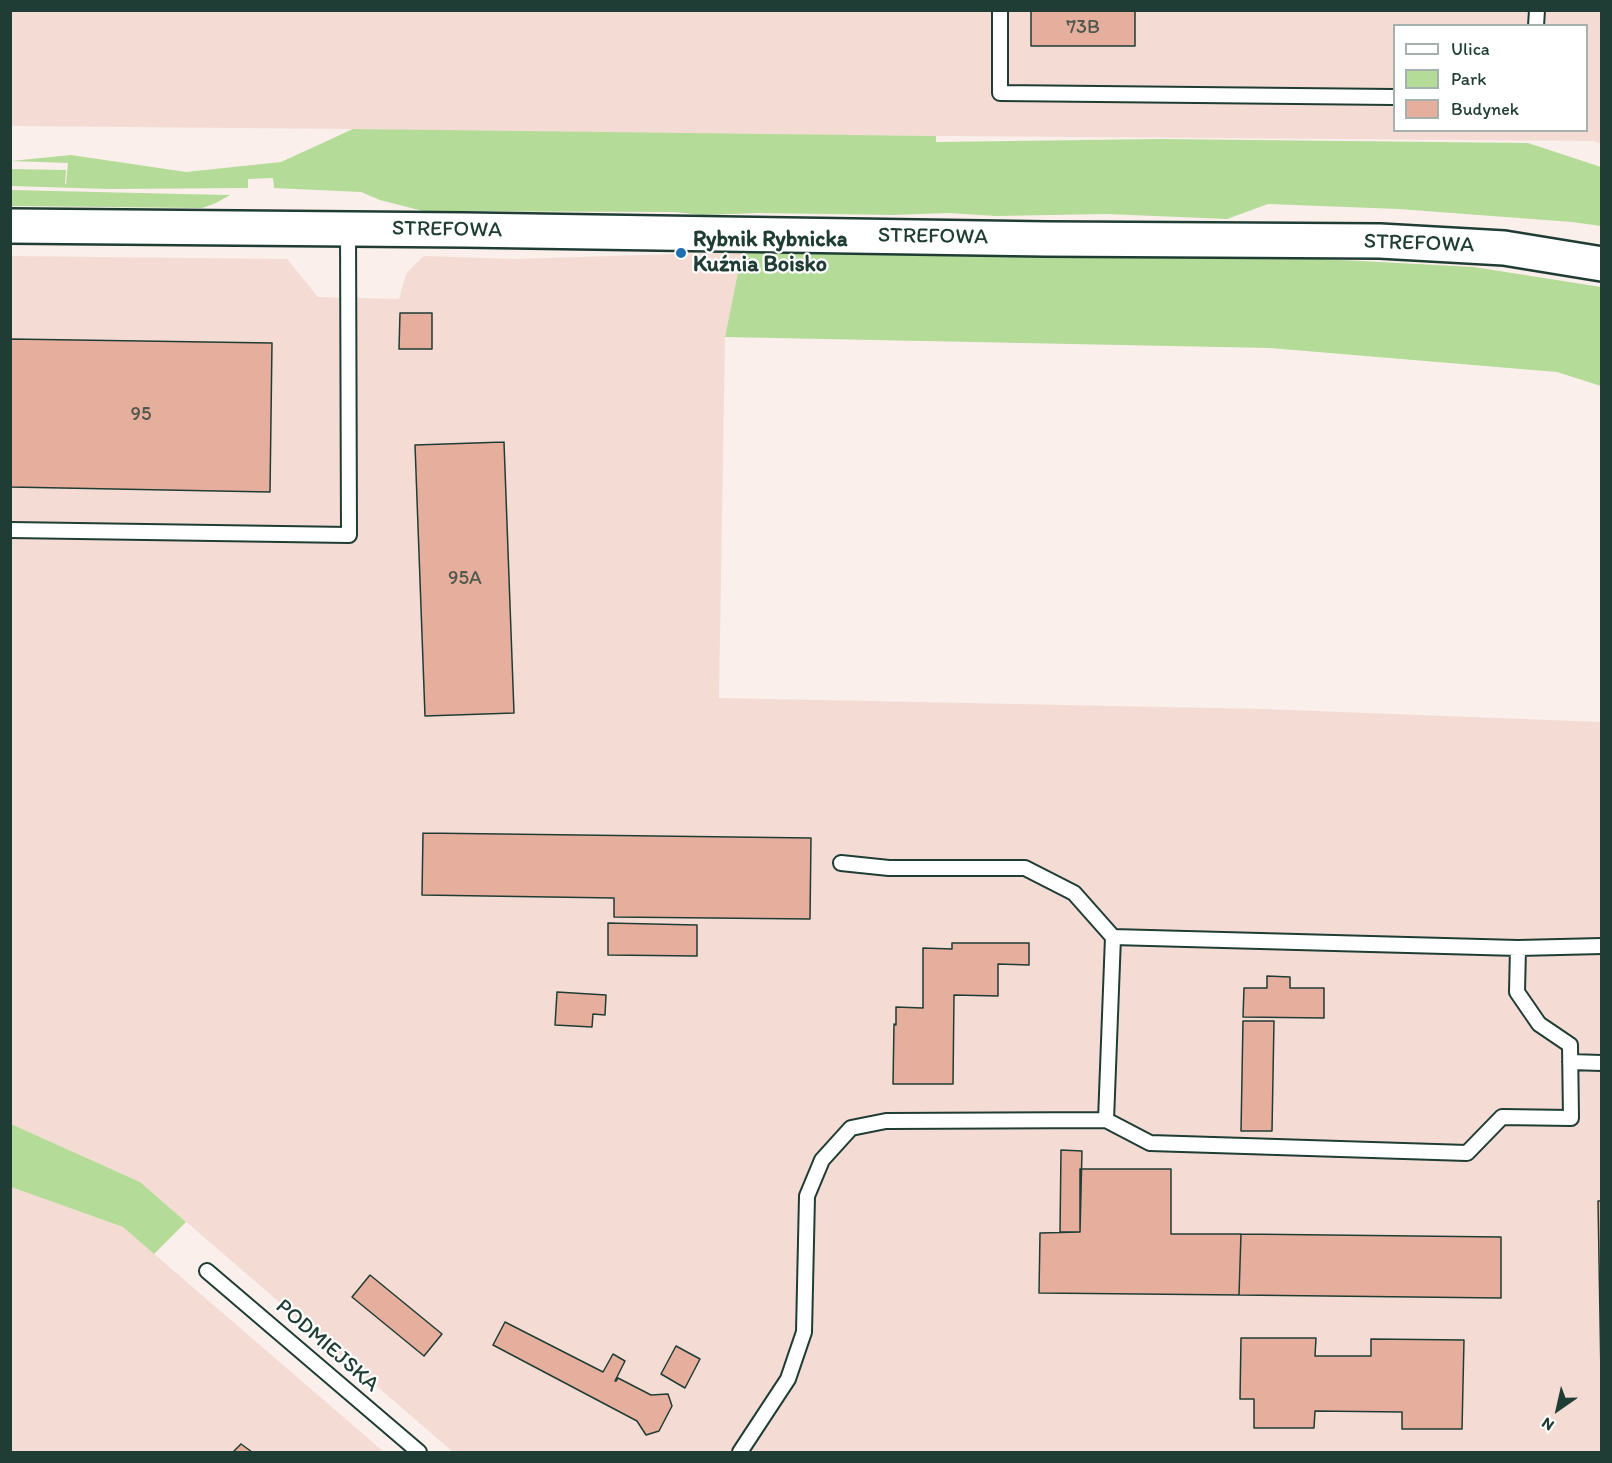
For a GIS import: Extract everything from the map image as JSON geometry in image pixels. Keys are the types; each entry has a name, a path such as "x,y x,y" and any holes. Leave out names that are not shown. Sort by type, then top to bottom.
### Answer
{"street":[{"name":"STREFOWA","path":"10,226 1380,242 1504,248 1602,264"}],"lane":[{"path":"1000,10 1000,93 1393,97"},
{"path":"10,530 349,535 348,229"},
{"path":"842,863 889,868 1025,868 1074,893 1113,937 1106,1120"},
{"path":"1113,937 1518,948 1602,946"},
{"path":"740,1452 792,1370 804,1332 807,1196 822,1160 851,1128 886,1121 1106,1120 1150,1143 1467,1153 1502,1117 1571,1118 1570,1045 1539,1024 1517,992 1518,948"},
{"path":"1570,1062 1602,1063"},
{"name":"PODMIEJSKA","path":"207,1271 419,1452"}],"shaded area":[{"path":"11,11 1601,11 1601,144 1593,141 563,133 11,126"},
{"path":"742,252 725,337 719,698 1263,709 1601,722 1601,1452 453,1452 140,1182 11,1124 11,256 287,259 318,297 399,299 406,274 424,256 514,259"},
{"path":"11,1187 123,1227 384,1452 11,1452"}],"green space":[{"path":"353,129 936,136 936,142 1161,139 1528,143 1601,167 1601,226 1399,209 1268,204 1227,219 1107,214 996,216 948,213 893,215 759,213 702,215 675,212 423,211 380,200 361,192 274,188 273,178 248,179 248,188 109,189 11,186 11,169 66,170 66,184 68,163 11,161 71,155 186,172 281,162"},
{"path":"11,190 230,195 202,208 11,206"},
{"path":"1170,251 1474,267 1601,287 1601,386 1557,372 1270,348 725,337 742,252"},
{"path":"11,1124 140,1182 186,1222 154,1254 123,1227 11,1187"}],"building":[{"path":"1031,10 1135,10 1135,46 1031,46"},
{"path":"400,313 432,313 432,349 399,349"},
{"path":"10,339 272,343 270,492 10,487"},
{"path":"504,442 514,713 425,716 415,445"},
{"path":"423,833 811,838 810,919 614,917 614,898 422,895"},
{"path":"608,923 697,925 697,956 608,955"},
{"path":"952,943 1029,943 1029,965 998,964 998,996 954,995 953,1084 893,1084 896,1007 923,1008 923,948 952,949"},
{"path":"1267,976 1290,977 1290,988 1324,988 1324,1018 1243,1017 1244,988 1267,988"},
{"path":"557,992 606,995 605,1015 593,1014 592,1027 555,1025"},
{"path":"1243,1021 1274,1021 1272,1131 1241,1131"},
{"path":"1061,1150 1082,1151 1080,1232 1060,1232"},
{"path":"1080,1169 1171,1169 1171,1234 1241,1234 1239,1295 1039,1293 1040,1233 1080,1232"},
{"path":"1598,1201 1602,1201 1602,1435"},
{"path":"1241,1234 1501,1237 1501,1298 1239,1295"},
{"path":"370,1275 442,1334 424,1356 352,1297"},
{"path":"505,1322 603,1372 613,1354 625,1361 615,1381 618,1378 651,1395 668,1394 672,1406 659,1431 646,1435 637,1421 493,1345"},
{"path":"1241,1338 1316,1338 1315,1356 1371,1356 1371,1339 1464,1340 1462,1429 1402,1429 1402,1412 1315,1411 1314,1428 1254,1428 1254,1399 1240,1399"},
{"path":"676,1346 700,1359 685,1388 661,1374"},
{"path":"241,1444 252,1452 233,1452"}],"place":[{"name":"Rybnik Rybnicka Kuźnia Boisko","path":"681,253"}]}
